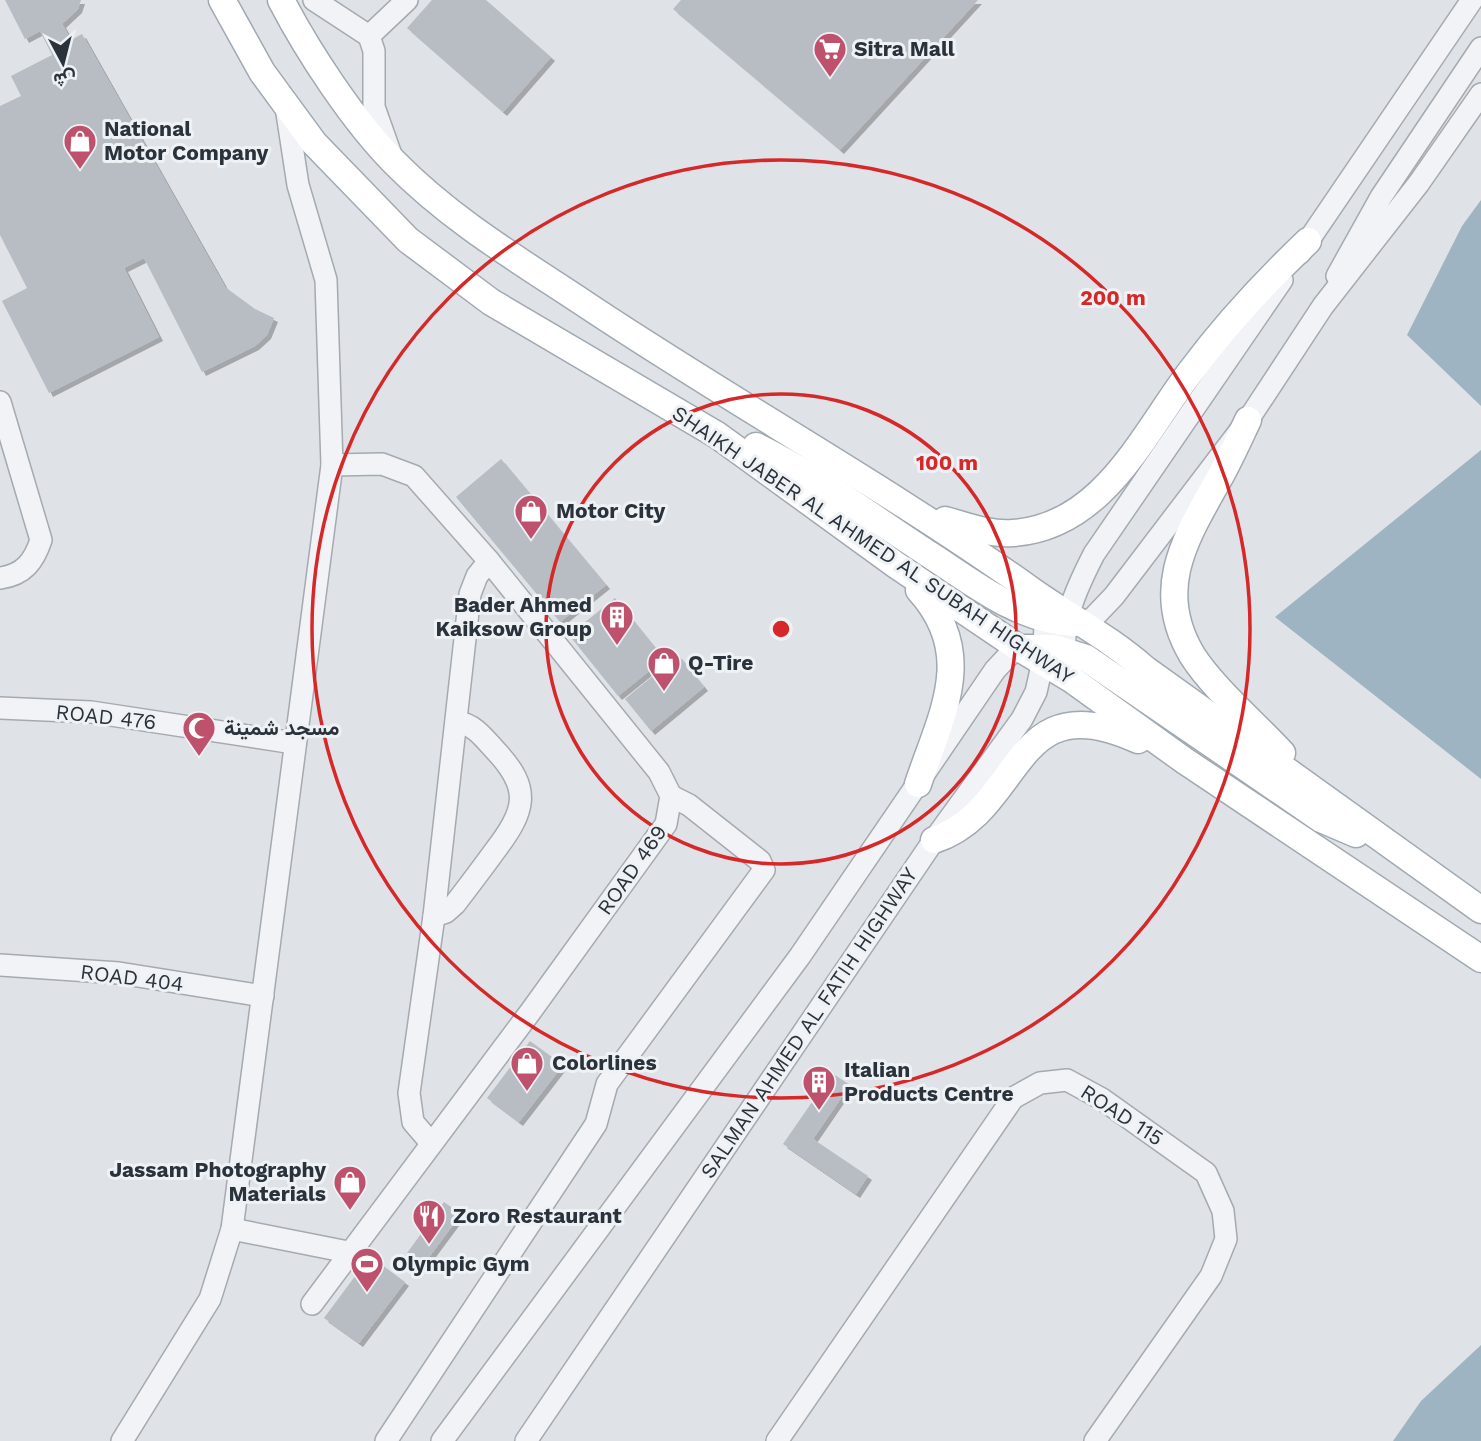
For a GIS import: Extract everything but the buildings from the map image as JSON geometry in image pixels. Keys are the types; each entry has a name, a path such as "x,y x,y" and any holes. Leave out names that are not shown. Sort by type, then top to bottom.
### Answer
{"main road":[{"name":"SHAIKH JABER AL AHMED AL SUBAH HIGHWAY","path":"222,0 262,72 286,107 314,143 408,240 491,302 717,435 896,565 1043,651 1071,679 1185,761 1481,959"},
{"name":"SHAIKH JABER AL AHMED AL SUBAH HIGHWAY","path":"281,0 328,78 393,161 433,199 477,233 644,344 977,550 1065,620 1316,791 1378,839 1481,911"},
{"path":"912,510 987,532 1013,533 1032,529 1084,507 1139,447 1190,371 1245,304 1308,241"},
{"path":"1248,420 1185,539 1175,574 1174,603 1180,628 1193,656 1316,791"},
{"path":"717,435 755,445 772,454 1003,603 1065,620"},
{"path":"896,565 936,609 947,634 952,660 947,700 918,784"},
{"path":"1043,651 1096,664 1321,819 1378,839"},
{"path":"934,840 956,831 976,817 1023,752 1043,736 1066,726 1090,724 1113,728 1185,761"}],"street":[{"path":"314,0 369,36 374,51 374,107 393,161"},
{"path":"369,36 407,0"},
{"path":"1043,651 1065,620 1082,578 1109,529 1472,0"},
{"path":"1323,306 1364,225 1481,48"},
{"path":"1065,620 1093,618 1114,596 1248,420 1323,306 1419,183 1481,94"},
{"path":"121,1441 210,1299 232,1229 332,465 326,280 298,184 286,107"},
{"path":"0,402 41,540 35,557 23,570 0,578"},
{"name":"ROAD 469","path":"312,1304 666,824 671,796 659,772 489,561 414,476 382,464 332,465"},
{"path":"432,1143 412,1122 409,1103 434,916 470,594 477,576 489,561"},
{"name":"SALMAN AHMED AL FATIH HIGHWAY","path":"442,1441 800,956 1000,664 1043,651 1036,692 1022,719 934,840 526,1441"},
{"name":"ROAD 476","path":"0,708 91,712 294,743"},
{"path":"434,916 446,912 455,904 511,830 521,804 520,785 512,768 475,729 457,722"},
{"path":"386,1441 596,1124 607,1084 764,870 760,861 714,824 671,796"},
{"name":"ROAD 404","path":"0,965 119,974 263,996"},
{"name":"ROAD 115","path":"777,1441 1013,1098 1040,1083 1067,1080 1102,1099 1206,1173 1217,1192 1223,1211 1226,1239 1211,1276 1095,1441"},
{"path":"232,1229 348,1252"}],"water":[{"path":"1481,200 1481,406 1407,335 1462,226"},
{"path":"1481,450 1481,779 1275,617"},
{"path":"1481,1345 1481,1441 1393,1441 1421,1401"}],"place":[{"name":"Sitra Mall","path":"830,79"},
{"name":"National Motor Company","path":"80,171"},
{"name":"Motor City","path":"531,541"},
{"name":"Bader Ahmed Kaiksow Group","path":"617,647"},
{"name":"Q-Tire","path":"664,693"},
{"name":"مسجد شمينة","path":"199,758"},
{"name":"Colorlines","path":"527,1093"},
{"name":"Italian Products Centre","path":"819,1112"},
{"name":"Jassam Photography Materials","path":"350,1212"},
{"name":"Zoro Restaurant","path":"429,1246"},
{"name":"Olympic Gym","path":"367,1294"}]}
